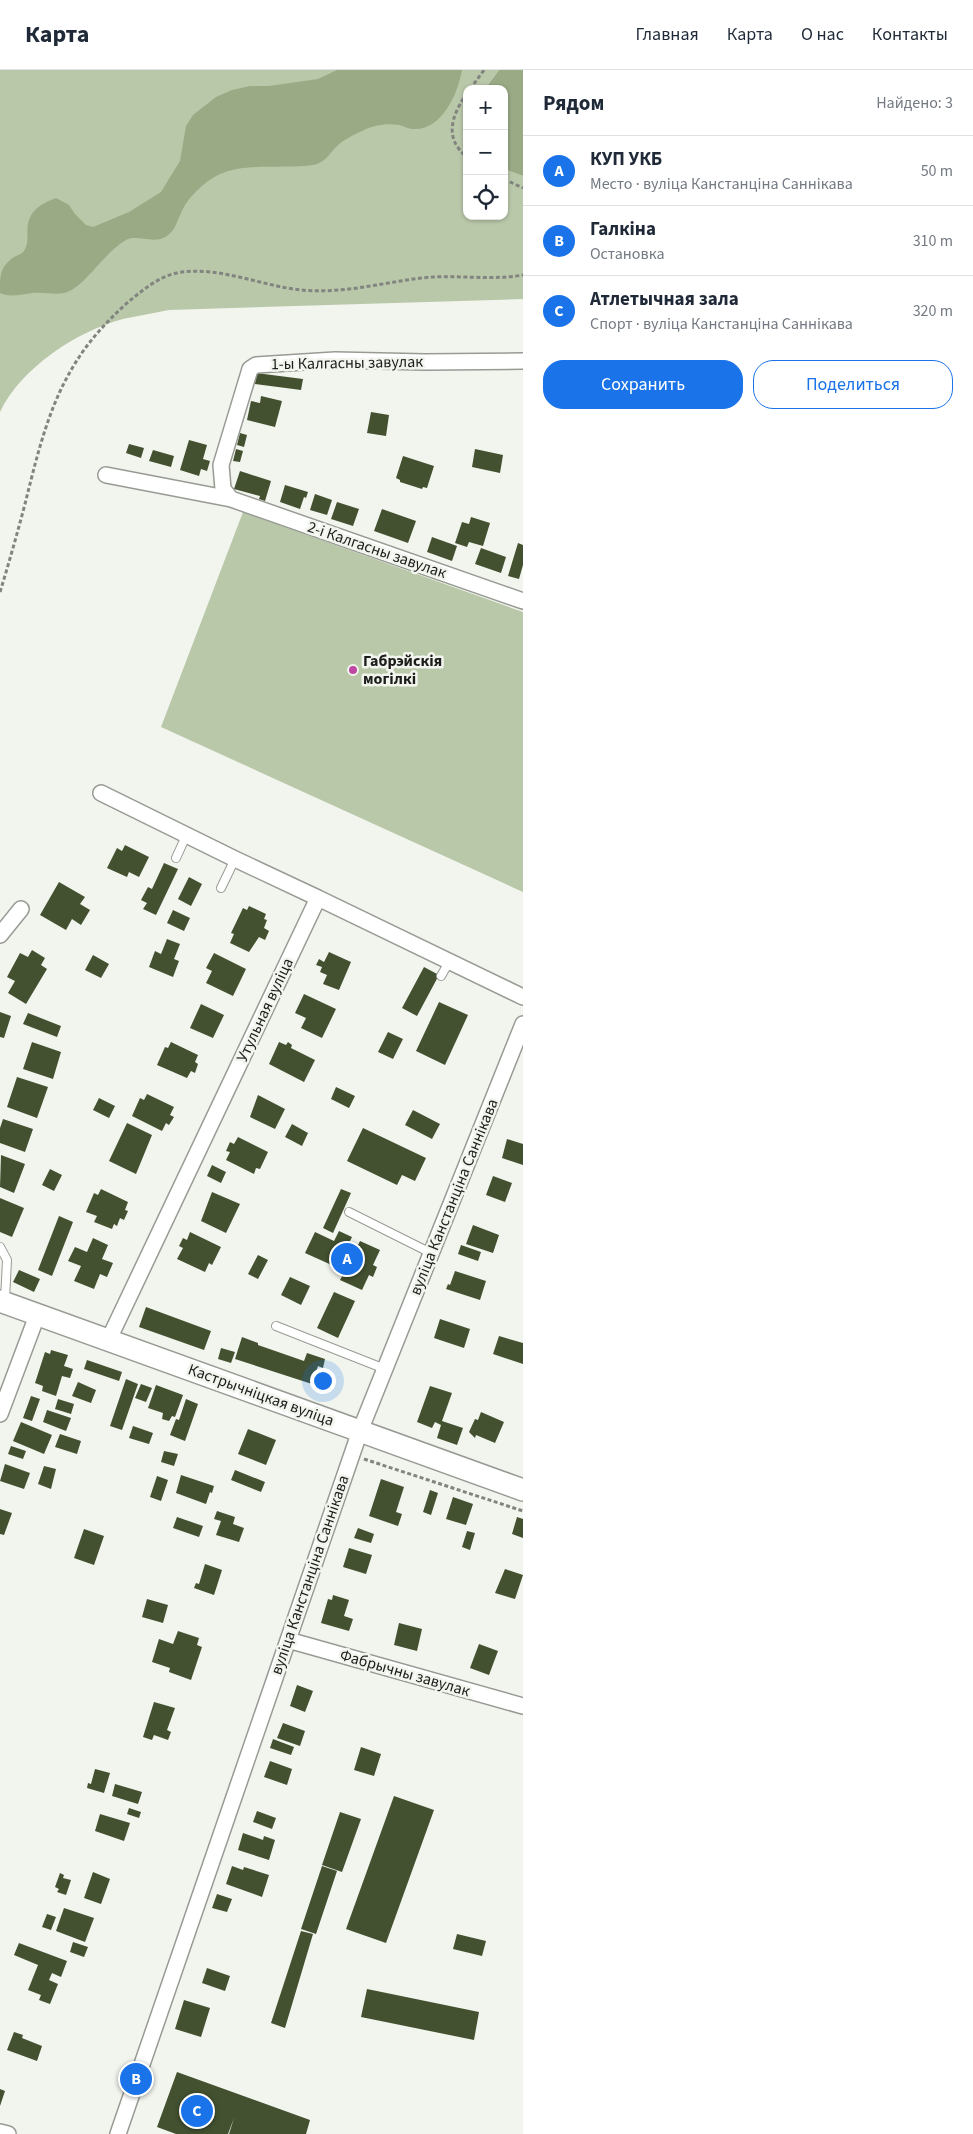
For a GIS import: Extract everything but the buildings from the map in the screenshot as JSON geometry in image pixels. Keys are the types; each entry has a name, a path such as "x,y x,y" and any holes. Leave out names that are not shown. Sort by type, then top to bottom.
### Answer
{"main road":[{"name":"Кастрычніцкая вуліца","path":"3,1301 523,1490"}],"street":[{"name":"1-ы Калгасны завулак","path":"231,498 223,489 220,476 221,465 250,369 256,365 335,360 425,362 523,361"},
{"name":"2-і Калгасны завулак","path":"106,475 231,498 523,601"},
{"path":"101,793 235,860 523,997"},
{"name":"Утульная вуліца","path":"109,1339 318,898"},
{"path":"0,935 21,909"},
{"name":"вуліца Канстанціна Саннікава","path":"118,2134 360,1432 523,1024"},
{"path":"0,1414 38,1313"},
{"name":"Фабрычны завулак","path":"288,1640 523,1706"},
{"path":"0,2132 8,2134"}],"lane":[{"path":"176,858 186,836"},
{"path":"221,888 235,860"},
{"path":"441,976 449,962"},
{"path":"349,1212 431,1253"},
{"path":"0,1247 7,1260 3,1301"},
{"path":"276,1326 385,1368"}],"path":[{"path":"473,85 484,70"},
{"path":"463,99 452,122 452,136 457,149 463,153"},
{"path":"508,181 523,188"},
{"path":"0,592 46,430 69,374 104,324 152,284 166,276 181,272 198,271 276,287 304,290 340,290 380,286 422,278 496,278 523,275"},
{"path":"352,1455 523,1511"}],"shaded area":[{"path":"0,70 499,70 488,85 463,85 463,220 508,220 508,170 523,176 523,299 169,310 123,319 87,332 69,342 36,366 9,396 0,412"},
{"path":"337,70 462,70 457,89 447,109 432,124 423,128 413,129 394,124 371,127 345,140 324,160 313,165 244,168 217,175 194,194 185,206 170,234 157,240 130,238 126,240 72,290 56,294 12,295 0,293 3,268 9,261 24,251 27,244 30,219 35,210 42,204 56,198 69,205 86,225 93,227 129,212 161,192 180,161 186,126 193,115 216,97 232,90 250,86 269,86 318,79"},
{"path":"499,70 523,70 523,176 508,170 508,85 488,85"},
{"name":"Габрэйскія могілкі","path":"243,512 523,612 523,892 161,727"}],"place":[{"name":"Габрэйскія могілкі","path":"353,670"},
{"name":"КУП УКБ","path":"347,1259"},
{"name":"Галкіна","path":"136,2079"},
{"name":"Атлетычная зала","path":"197,2111"}]}
